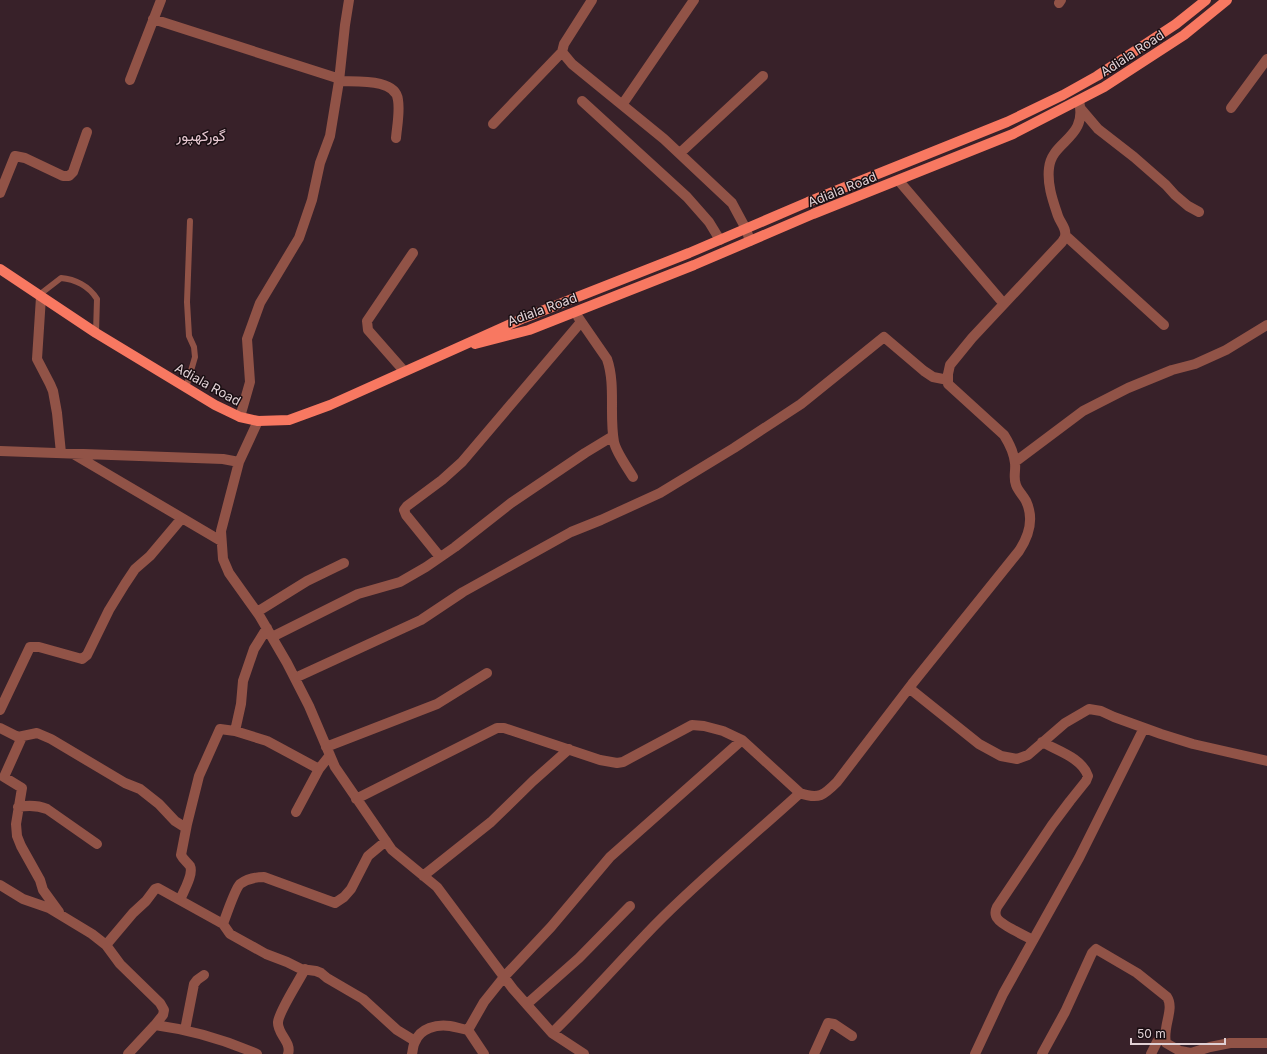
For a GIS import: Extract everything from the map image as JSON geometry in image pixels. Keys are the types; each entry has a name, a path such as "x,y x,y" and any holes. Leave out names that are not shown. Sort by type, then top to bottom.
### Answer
{"main road":[{"name":"Adiala Road","path":"0,269 96,333 215,405 240,417 258,421 289,420 330,405 443,353 524,318 720,240 1007,122 1063,95 1097,76 1176,24 1206,0"},
{"name":"Adiala Road","path":"443,353 529,330 694,265 813,214 899,181 1080,105 1104,87 1178,38 1227,0"}],"street":[{"path":"130,80 161,0"},
{"path":"240,417 250,382 247,339 260,303 299,238 312,200 320,163 330,136 349,0"},
{"path":"493,124 562,52 564,44 592,0"},
{"path":"622,105 694,0"},
{"path":"153,19 339,80 378,83 389,86 394,91 398,100 396,138"},
{"path":"562,52 572,64 664,139 732,203 746,229 750,241"},
{"path":"1231,108 1267,59"},
{"path":"680,154 763,76"},
{"path":"582,101 687,197 709,222 720,240"},
{"path":"1080,105 1098,129 1134,157 1188,206 1198,212"},
{"path":"1080,105 1080,122 1077,128 1055,154 1049,166 1050,188 1058,218 1066,236 1164,325"},
{"path":"0,193 15,156 25,158 63,176 69,176 73,172 87,132"},
{"path":"899,181 1004,304"},
{"path":"356,799 497,728 504,728 600,760 617,763 623,762 692,725 704,726 723,731 742,740 800,793 818,797 826,792 837,782 1023,544 1028,531 1030,519 1029,508 1016,484 1014,473 1015,462 1010,444 1004,434 948,384 948,380 950,366 972,338 1066,236"},
{"path":"404,371 368,330 367,321 413,252"},
{"path":"40,296 37,358 53,391 61,453"},
{"path":"575,312 607,359 611,379 614,444 633,477"},
{"path":"440,557 406,515 404,510 462,462 581,322"},
{"path":"1015,462 1083,411 1128,388 1172,370 1195,364 1226,350 1267,325"},
{"path":"295,678 416,622 463,592 571,532 660,493 734,448 801,404 884,337 927,374 933,377 948,380"},
{"path":"258,421 239,462 221,531 224,559 229,573 257,612 295,678 310,706 335,767 392,850 437,887 504,977 552,1033 584,1054"},
{"path":"272,638 358,594 400,582 440,557 511,503 613,436"},
{"path":"0,451 222,459 239,462"},
{"path":"73,454 221,541"},
{"path":"0,710 30,647 39,647 82,659 86,655 109,610 135,569 150,556 182,518"},
{"path":"257,612 307,581 344,563"},
{"path":"235,731 241,704 243,681 254,649 267,628"},
{"path":"296,812 328,751 437,704 487,673"},
{"path":"910,688 979,744 1001,756 1017,759 1028,755 1065,723 1089,709 1101,711 1144,728 1194,744 1267,761"},
{"path":"0,728 15,736 22,737 28,734 37,733 51,739 125,783 140,789 159,804 175,822 186,828"},
{"path":"180,900 192,870 181,855 198,776 220,728 266,741 319,769"},
{"path":"976,1054 1003,994 1079,858 1144,728"},
{"path":"22,737 4,776 22,788 16,824 17,836 20,846 40,880 43,890 62,915"},
{"path":"468,1030 484,1002 504,977 551,927 610,857 742,740"},
{"path":"1033,940 1003,924 995,915 997,906 1052,825 1086,781 1088,776 1086,770 1078,762 1042,742"},
{"path":"423,876 492,822 533,781 569,749"},
{"path":"552,1033 655,925 687,894 800,793"},
{"path":"18,807 30,805 40,806 47,809 97,844"},
{"path":"223,924 240,885 250,879 264,877 335,903 344,898 351,890 368,856 386,841"},
{"path":"0,885 23,899 49,908 92,934 106,945 120,964 160,1003 164,1010 163,1015 128,1054"},
{"path":"106,945 133,913 146,901 154,889 158,888 223,924 230,934 250,946 274,958 321,973 362,999 397,1030 415,1041"},
{"path":"527,1004 579,958 630,906"},
{"path":"1042,1054 1065,1012 1092,953 1096,949 1137,973 1167,997 1170,1001 1170,1009 1164,1035 1166,1043 1180,1051 1191,1053 1210,1046 1230,1043 1267,1043"},
{"path":"288,1054 288,1045 280,1031 278,1023 280,1014 305,969"},
{"path":"185,1030 194,984 197,980 204,976"},
{"path":"814,1054 828,1023 834,1024 852,1036"},
{"path":"155,1025 213,1037 257,1054"},
{"path":"412,1054 415,1041 423,1031 432,1027 447,1025 468,1030 484,1054"},
{"path":"1151,1054 1157,1042 1164,1035"}],"lane":[{"path":"186,388 195,358 194,347 189,336 187,302 190,262 190,221"},
{"path":"40,296 61,278 71,279 89,289 97,299 96,333"}],"district":[{"name":"گورکھپور","path":"201,135"}]}
